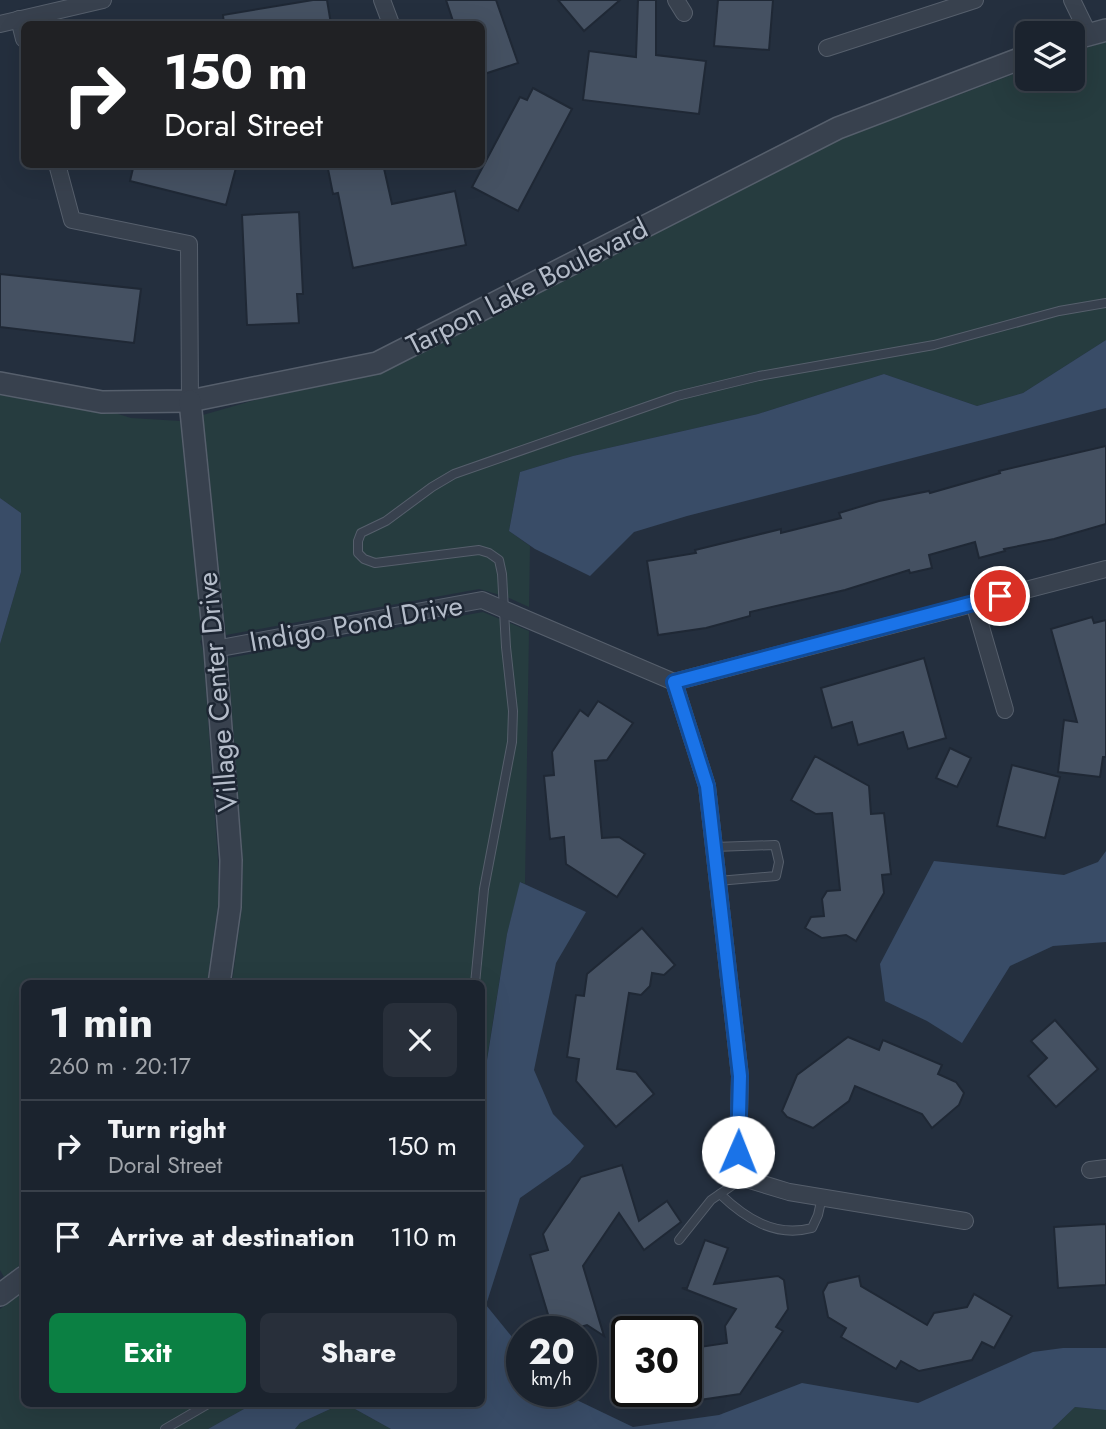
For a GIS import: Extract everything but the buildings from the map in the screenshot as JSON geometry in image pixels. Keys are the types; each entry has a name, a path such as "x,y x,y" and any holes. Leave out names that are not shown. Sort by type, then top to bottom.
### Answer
{"street":[{"path":"0,24 103,0"},
{"path":"382,0 390,21"},
{"path":"827,48 975,0"},
{"path":"1072,0 1089,34"},
{"path":"19,19 21,27"},
{"name":"Tarpon Lake Boulevard","path":"0,383 102,402 190,401 377,363 838,128 1015,62"},
{"path":"58,168 72,220 189,244 190,401"},
{"name":"Village Center Drive","path":"190,401 215,649 231,860 230,907 220,980"},
{"path":"965,1220 789,1192 743,1178 738,1152 740,1076 707,786 674,682 1106,569"},
{"name":"Indigo Pond Drive","path":"215,649 482,600 674,682"},
{"path":"974,603 1005,710"},
{"path":"1,1293 21,1279"}],"lane":[{"path":"475,980 484,888 512,742 513,711 499,560 489,553 472,551 375,563 364,559 358,553 361,533 386,521 454,474 677,396 759,376 934,345 1059,311 1106,303"},
{"path":"714,847 775,845 779,862 776,876 718,881"},
{"path":"679,1240 711,1200 743,1178"},
{"path":"720,1194 741,1213 755,1221 781,1230 800,1231 812,1228 822,1197"},
{"path":"165,1429 203,1407"}],"green space":[{"path":"1106,42 1106,340 1023,393 977,406 884,374 758,414 573,456 520,472 509,531 530,546 529,607 479,589 226,635 203,415 255,400 383,373 844,138 1015,74 1015,91 1085,91 1085,48"},
{"path":"0,395 101,413 115,413 131,418 180,421 203,650 218,860 218,905 207,980 21,980 21,1264 4,1277 0,1270 0,644 21,572 21,513 0,498"},
{"path":"483,612 529,631 525,884 521,882 507,934 485,1071 485,980 232,980 242,908 243,861 228,658"},
{"path":"21,1294 21,1407 248,1407 208,1429 0,1429 0,1309"},
{"path":"335,1407 351,1407 391,1429 295,1429 300,1423"},
{"path":"1075,1407 1106,1410 1106,1429 1052,1429"}],"water":[{"path":"1106,340 1106,408 634,532 590,576 535,549 509,531 520,472 573,456 758,414 884,374 977,406 1023,393"},
{"path":"0,498 21,513 21,572 0,644"},
{"path":"1106,851 1106,942 1053,946 1010,966 962,1043 927,1021 885,1001 880,964 934,861 1064,875 1098,862"},
{"path":"520,882 586,912 556,963 534,1070 553,1114 584,1146 570,1163 520,1198 486,1305 506,1330 506,1407 591,1407 633,1427 719,1415 802,1383 918,1403 1033,1352 1063,1348 1106,1348 1106,1410 1075,1407 1052,1429 391,1429 351,1407 485,1407 485,1073 507,934"},
{"path":"248,1407 335,1407 300,1423 295,1429 208,1429"}],"route":[{"path":"738,1152 740,1076 707,786 674,682 1000,596"}]}
